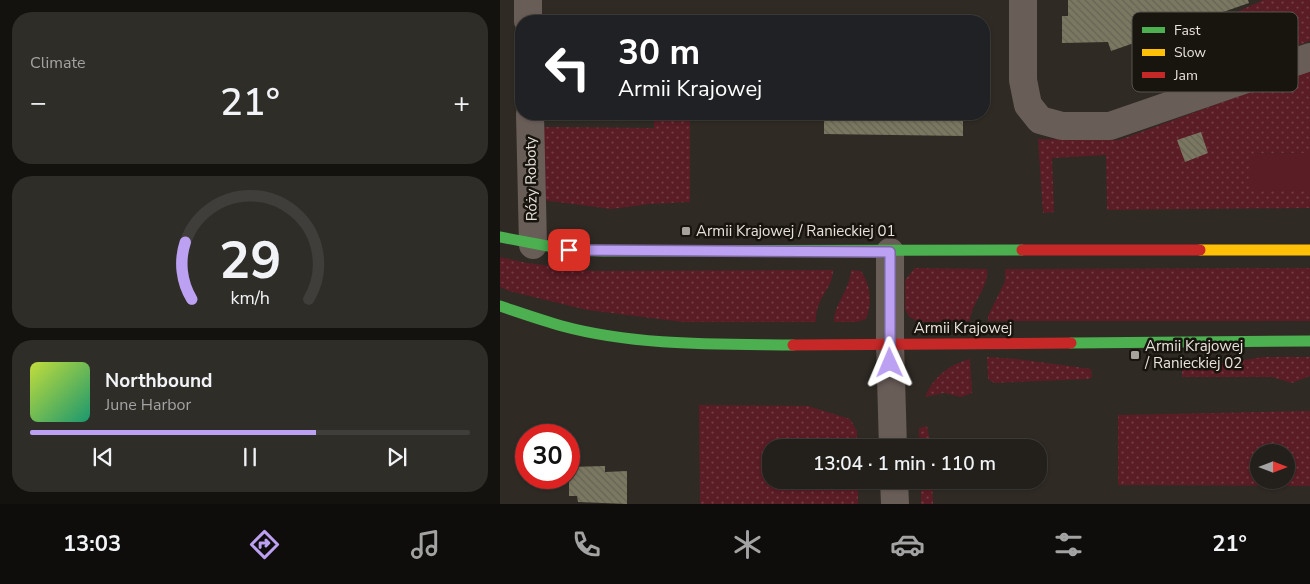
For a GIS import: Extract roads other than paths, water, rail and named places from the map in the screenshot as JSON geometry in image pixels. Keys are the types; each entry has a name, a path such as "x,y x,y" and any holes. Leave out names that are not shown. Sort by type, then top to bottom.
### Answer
{"main road":[{"path":"500,237 533,245 604,251 1310,250"},
{"name":"Armii Krajowej","path":"500,306 563,326 628,337 675,342 805,345 1310,341"}],"street":[{"path":"528,0 528,15"},
{"path":"1023,0 1023,80 1028,105 1040,120 1062,126 1110,126 1209,92"},
{"path":"1298,61 1310,57"},
{"name":"Róży Roboty","path":"530,120 533,245"},
{"path":"890,252 893,439"},
{"path":"894,489 895,504"}],"place":[{"name":"Armii Krajowej / Ranieckiej 01","path":"686,231"},
{"name":"Armii Krajowej / Ranieckiej 02","path":"1135,355"}]}
